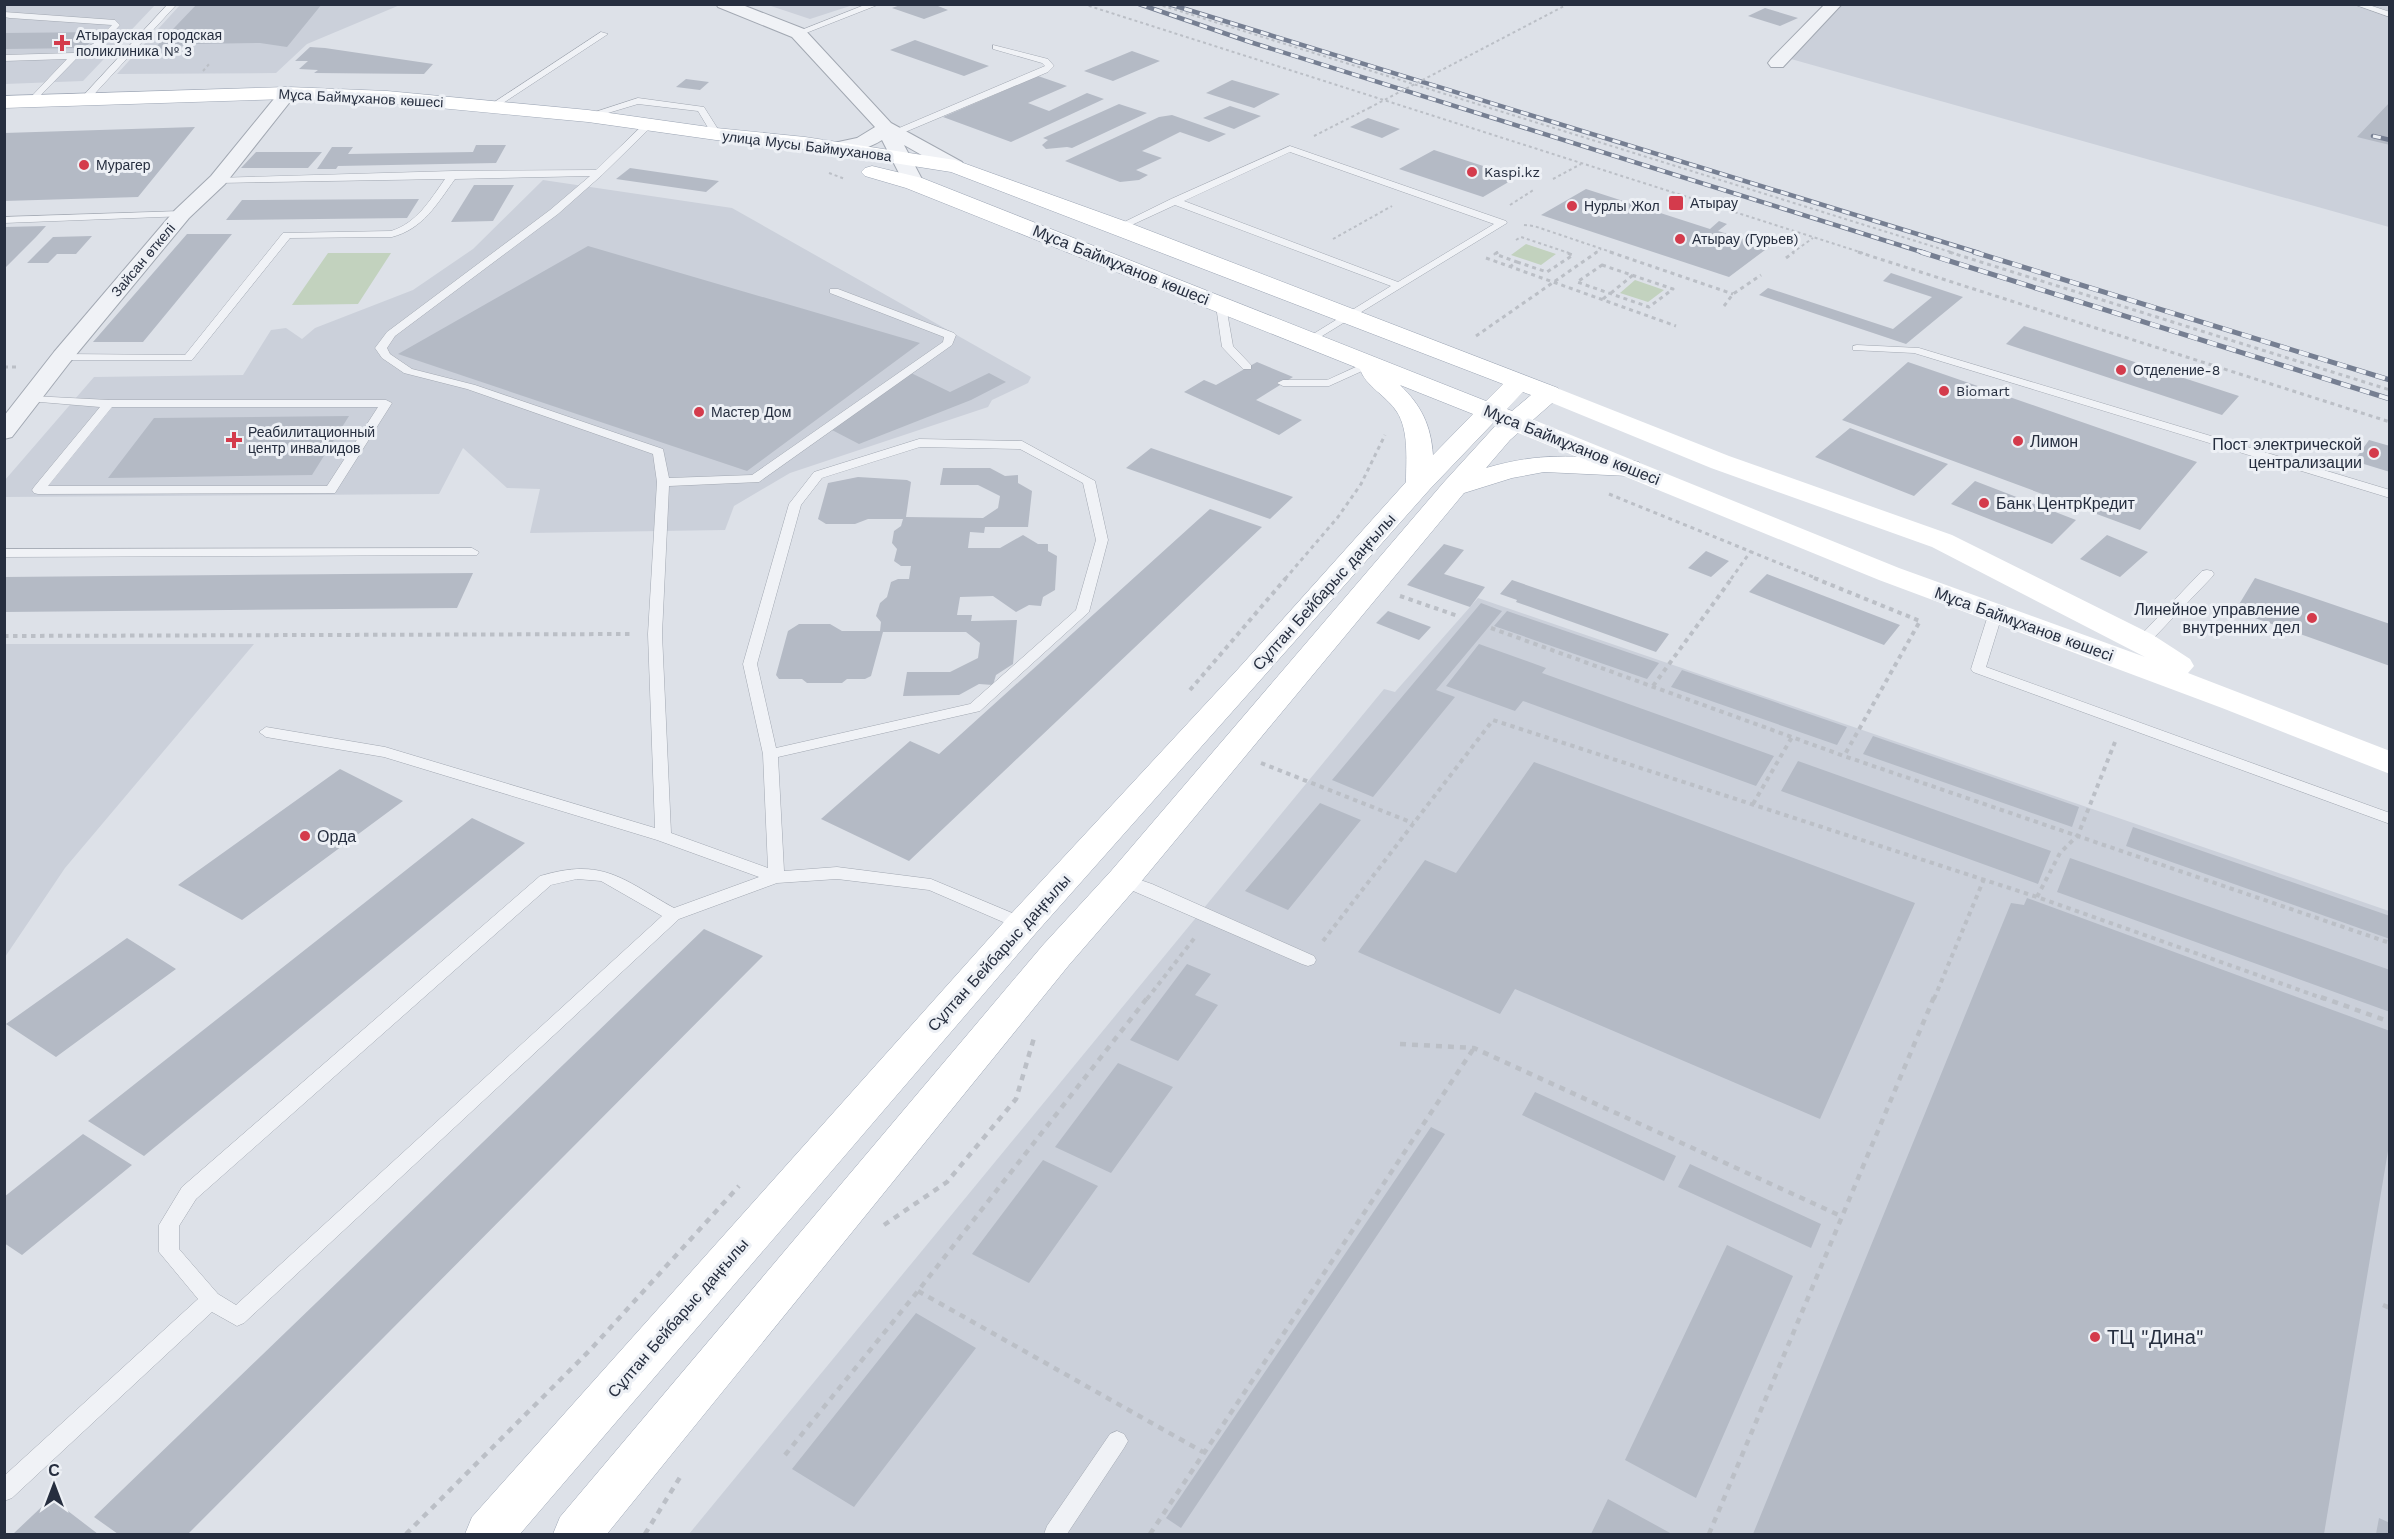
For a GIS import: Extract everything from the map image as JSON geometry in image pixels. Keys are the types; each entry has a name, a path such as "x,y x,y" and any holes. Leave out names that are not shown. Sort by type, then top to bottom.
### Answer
{"main road":[{"name":"Мұса Баймұханов көшесі","path":"4,102 288,93 387,97 588,116 716,134"},
{"name":"улица Мусы Баймуханова","path":"716,134 836,148 955,166"},
{"name":"улица Мусы Баймуханова","path":"716,134 914,183"},
{"name":"Мұса Баймұханов көшесі","path":"955,166 1351,316 1720,462 1942,541 2142,642 2233,701"},
{"name":"Мұса Баймұханов көшесі","path":"914,183 1889,574 2233,701 2390,763"},
{"path":"1367,364 1406,406 1437,486 1533,465 1564,464 1629,468"},
{"name":"Сұлтан Бейбарыс даңғылы","path":"489,1534 1023,924 1250,676 1437,486 1501,417 1534,387"},
{"name":"Сұлтан Бейбарыс даңғылы","path":"577,1534 1048,964 1123,880 1437,486"},
{"path":"1889,574 1930,578 1957,566 1955,556 1942,541"}],"street":[{"path":"724,4 798,33 890,130 955,166"},
{"path":"1777,63 1834,4"},
{"name":"Зайсан өткелі","path":"4,432 32,399 62,357 182,214 218,180 288,93"},
{"path":"836,148 864,143 890,130"},
{"path":"890,130 900,158 914,183"}],"lane":[{"path":"85,99 173,4"},
{"path":"798,33 876,4"},
{"path":"2357,4 2390,15"},
{"path":"4,14 116,22 116,25 96,46 74,56 32,101"},
{"path":"490,107 604,33"},
{"path":"890,130 1045,70 1050,66 1045,62 996,47"},
{"path":"4,58 74,56"},
{"path":"588,116 638,101 701,109 716,134"},
{"path":"648,125 599,173 554,212 391,334 381,348 386,356 408,371 471,387 659,452 663,482 655,634 663,836"},
{"path":"1119,227 1290,149 1502,223"},
{"path":"218,180 599,173"},
{"path":"62,357 188,358 287,235 392,234 405,231 416,225 453,174"},
{"path":"1174,201 1400,286"},
{"path":"4,220 182,214"},
{"path":"1309,341 1502,223"},
{"path":"663,482 755,479 948,343 950,335 834,291"},
{"path":"1221,306 1228,347 1247,367"},
{"path":"1857,348 1915,350 2390,494"},
{"path":"1283,383 1329,383 1367,364"},
{"path":"32,399 109,404 386,403 331,490 38,490 109,404"},
{"path":"770,754 975,708 1082,612 1102,540 1089,481 1022,445 919,443 818,475 795,504 750,664 770,754 776,877"},
{"path":"4,553 472,552"},
{"path":"2142,642 2207,574"},
{"path":"1996,612 1978,669 2390,819"},
{"path":"266,732 385,753 663,836 776,877"},
{"path":"673,915 604,876 578,873 546,880 189,1193 169,1225 169,1252 211,1300 237,1317 673,915 776,877 837,873 930,885 1023,924"},
{"path":"1123,880 1308,960"},
{"path":"4,1491 211,1300"},
{"path":"1055,1534 1117,1441"}],"path":[{"path":"1083,4 2390,422"},
{"path":"1157,4 2390,390"},
{"path":"1328,129 1568,4"},
{"path":"1553,179 1581,164"},
{"path":"823,171 845,179"},
{"path":"1535,189 1510,205 1502,223 1534,226 1733,294"},
{"path":"1310,251 1416,192"},
{"path":"1503,249 1495,254 1547,272 1573,255 1521,237 1512,243"},
{"path":"1786,258 1813,238"},
{"path":"1460,249 1676,326"},
{"path":"1468,342 1601,249"},
{"path":"1511,267 1517,262"},
{"path":"1602,265 1673,289 1649,307 1610,293 1577,282 1602,265"},
{"path":"1602,299 1633,275"},
{"path":"1724,306 1733,294 1761,275"},
{"path":"1188,693 1338,517 1361,484 1385,439 1386,429"},
{"path":"1600,491 1920,621 1844,756"},
{"path":"1653,686 1751,552"},
{"path":"1390,592 1458,616"},
{"path":"1491,628 1844,756 2390,944"},
{"path":"4,636 655,634"},
{"path":"1308,960 1493,720 1984,879 2390,1022"},
{"path":"2037,897 2060,853 2078,835 2122,722"},
{"path":"1753,804 1792,737"},
{"path":"1254,760 1413,823"},
{"path":"1709,1534 1984,879"},
{"path":"785,1455 918,1291 1211,917"},
{"path":"1400,1044 1474,1048 1843,1216"},
{"path":"1151,1534 1203,1452 1474,1048"},
{"path":"406,1534 591,1349 743,1182"},
{"path":"918,1291 1203,1452"},
{"path":"2383,1305 2390,1308"}],"shaded area":[{"name":"Атырауская городская поликлиника № 3","path":"4,5 155,5 83,81 5,84"},
{"path":"180,5 400,5 307,44 276,73 117,74"},
{"path":"768,5 853,5 810,19"},
{"path":"1842,5 2389,5 2389,227 1791,59"},
{"path":"543,180 732,208 1031,377 1028,383 992,400 988,407 790,473 734,506 725,530 530,533 540,489 507,488 463,448 439,494 5,497 5,480 94,377 243,375 271,330 286,328 302,339 315,328 413,290 473,249"},
{"path":"1478,598 2389,911 2389,1534 689,1534 1384,689 1395,692"},
{"path":"5,644 254,644 65,868 5,957"}],"green space":[{"path":"1526,244 1556,254 1541,265 1511,255"},
{"path":"328,253 391,253 358,304 292,305"},
{"path":"1635,280 1664,290 1648,302 1620,293"}],"building":[{"path":"197,4 322,4 287,47 260,43 193,44 153,50"},
{"path":"903,4 933,4 948,10 924,19 892,8"},
{"path":"1765,8 1798,18 1780,26 1748,16"},
{"name":"Атырауская городская поликлиника № 3","path":"102,32 84,48 4,49 4,33"},
{"path":"915,40 989,66 964,76 890,50"},
{"path":"310,47 433,64 424,74 314,73 318,70 299,69 308,61 295,61"},
{"path":"1132,51 1160,61 1113,81 1084,71"},
{"path":"1038,76 1067,86 1028,103 1049,111 1087,93 1104,99 1011,142 943,117"},
{"path":"686,79 709,82 700,90 676,87"},
{"path":"1232,80 1280,94 1254,108 1206,93"},
{"path":"2390,102 2390,145 2357,137"},
{"path":"1119,104 1147,113 1072,148 1046,149 1042,145 1048,140 1043,138"},
{"path":"1230,106 1261,116 1234,129 1203,118"},
{"path":"1172,115 1226,134 1209,142 1180,132 1142,151 1162,158 1136,170 1148,175 1139,180 1120,182 1065,161 1159,117"},
{"path":"1368,118 1400,129 1382,138 1350,127"},
{"name":"Мурагер","path":"195,127 138,197 4,201 4,133"},
{"path":"476,145 506,145 496,163 338,166 336,169 317,169 332,147 353,147 348,154 473,152"},
{"path":"1434,150 1517,177 1483,197 1399,169"},
{"path":"256,152 322,152 308,168 241,168"},
{"path":"630,168 719,181 706,192 616,179"},
{"path":"474,185 514,185 493,221 451,222"},
{"name":"Атырау (Гурьев)","path":"1586,189 1710,229 1719,221 1727,224 1718,231 1769,247 1729,277 1541,215"},
{"path":"419,199 407,218 226,220 242,200"},
{"path":"46,226 36,237 5,268 5,227"},
{"path":"187,234 232,234 143,342 93,342"},
{"path":"92,236 76,254 57,254 48,263 27,263 53,237"},
{"name":"Мастер Дом","path":"588,246 920,343 747,471 398,354"},
{"path":"1891,273 1963,297 1906,344 1759,295 1768,288 1893,329 1932,297 1883,281"},
{"name":"Отделение-8","path":"2024,326 2239,396 2222,415 2006,344"},
{"path":"1257,362 1293,377 1256,400 1302,420 1279,435 1184,392 1204,380 1216,385"},
{"name":"Лимон","path":"1908,362 2197,462 2140,530 1842,420"},
{"path":"909,372 950,392 989,373 1006,382 971,400 859,444 832,430"},
{"name":"Реабилитационный центр инвалидов","path":"349,416 312,475 108,478 154,418"},
{"path":"1850,428 1948,464 1914,496 1815,457"},
{"name":"Пост электрической централизации","path":"2369,440 2390,446 2390,472 2354,461"},
{"path":"1151,448 1293,497 1270,519 1126,468"},
{"path":"943,468 990,468 1005,476 1018,475 1018,483 1032,491 1028,527 985,527 984,533 970,532 968,548 1000,548 1023,535 1038,544 1048,544 1048,551 1057,556 1055,590 1043,597 1041,606 1029,605 1016,612 993,596 960,597 957,615 972,615 971,621 1017,620 1013,664 996,675 993,685 979,684 959,695 903,696 907,672 950,672 978,658 980,643 966,632 883,632 871,676 865,679 847,679 842,683 807,683 802,679 779,679 776,675 788,631 799,624 830,624 842,631 880,631 881,622 876,616 880,603 887,597 891,582 898,579 909,579 911,566 901,566 894,561 897,549 892,543 894,531 901,526 903,519 868,519 855,524 826,524 818,519 828,483 858,477 907,480 911,482 906,517 983,518 998,508 1000,496 978,485 940,485"},
{"path":"1975,481 2076,520 2052,544 1951,504"},
{"path":"1210,509 1262,527 909,861 821,819 910,741 939,754"},
{"path":"2107,535 2148,552 2120,577 2080,559"},
{"path":"1444,544 1464,550 1444,574 1485,587 1470,607 1407,585"},
{"path":"1706,551 1729,561 1711,577 1688,568"},
{"path":"473,573 457,608 4,612 4,577"},
{"path":"1767,574 1900,625 1884,645 1749,592"},
{"name":"Линейное управление внутренних дел","path":"2255,578 2390,624 2390,666 2235,611"},
{"path":"1512,580 1669,634 1656,652 1516,602 1517,600 1500,594"},
{"path":"1481,603 1502,611 1436,690 1455,697 1373,797 1332,780"},
{"path":"1388,611 1431,627 1419,640 1376,623"},
{"path":"1507,611 1659,663 1647,679 1494,626"},
{"path":"1479,644 1546,668 1542,673 1774,756 1756,786 1523,701 1515,711 1446,686"},
{"path":"1682,670 1847,727 1837,745 1671,687"},
{"path":"1873,736 2079,807 2072,827 1863,754"},
{"path":"1798,761 2051,851 2038,884 1781,791"},
{"path":"1534,762 1915,903 1820,1119 1515,989 1500,1014 1358,952 1425,860 1456,873"},
{"path":"340,769 403,801 242,920 178,885"},
{"path":"1320,803 1361,820 1288,910 1245,891"},
{"path":"472,818 525,843 144,1156 88,1121"},
{"path":"2133,827 2390,916 2390,939 2126,846"},
{"path":"2070,858 2390,970 2390,1012 2057,892"},
{"name":"ТЦ \"Дина\"","path":"2027,898 2390,1031 2390,1139 2324,1534 1753,1534 2011,903 2024,905"},
{"path":"704,929 763,956 188,1534 118,1534 94,1517"},
{"path":"127,938 176,969 56,1057 6,1024"},
{"path":"1187,964 1211,974 1195,995 1218,1005 1178,1061 1130,1040"},
{"path":"1118,1063 1173,1087 1111,1173 1055,1147"},
{"path":"1535,1092 1676,1156 1664,1181 1522,1115"},
{"path":"1431,1127 1445,1134 1181,1528 1166,1518"},
{"path":"83,1134 132,1165 22,1255 4,1243 4,1197"},
{"path":"1043,1160 1098,1186 1029,1283 972,1254"},
{"path":"1690,1164 1821,1224 1811,1248 1678,1187"},
{"path":"1727,1245 1793,1276 1696,1498 1625,1460"},
{"path":"916,1313 976,1348 854,1507 792,1469"},
{"path":"51,1498 98,1534 13,1534"},
{"path":"1608,1499 1672,1534 1591,1534"},
{"path":"2379,1518 2390,1523 2390,1534 2376,1534"}],"railway":[{"path":"1139,4 1250,42 1925,253"},
{"path":"1169,4 1979,253"},
{"path":"2373,136 2390,140"},
{"path":"1921,252 2390,399"},
{"path":"1974,252 2390,380"}],"place":[{"name":"Атырауская городская поликлиника № 3","path":"62,43"},
{"name":"Мурагер","path":"84,165"},
{"name":"Kaspi.kz","path":"1472,172"},
{"name":"Атырау","path":"1676,203"},
{"name":"Нурлы Жол","path":"1572,206"},
{"name":"Атырау (Гурьев)","path":"1680,239"},
{"name":"Отделение-8","path":"2121,370"},
{"name":"Biomart","path":"1944,391"},
{"name":"Мастер Дом","path":"699,412"},
{"name":"Реабилитационный центр инвалидов","path":"234,440"},
{"name":"Лимон","path":"2018,441"},
{"name":"Пост электрической централизации","path":"2374,453"},
{"name":"Банк ЦентрКредит","path":"1984,503"},
{"name":"Линейное управление внутренних дел","path":"2312,618"},
{"name":"Орда","path":"305,836"},
{"name":"ТЦ \"Дина\"","path":"2095,1337"}]}
